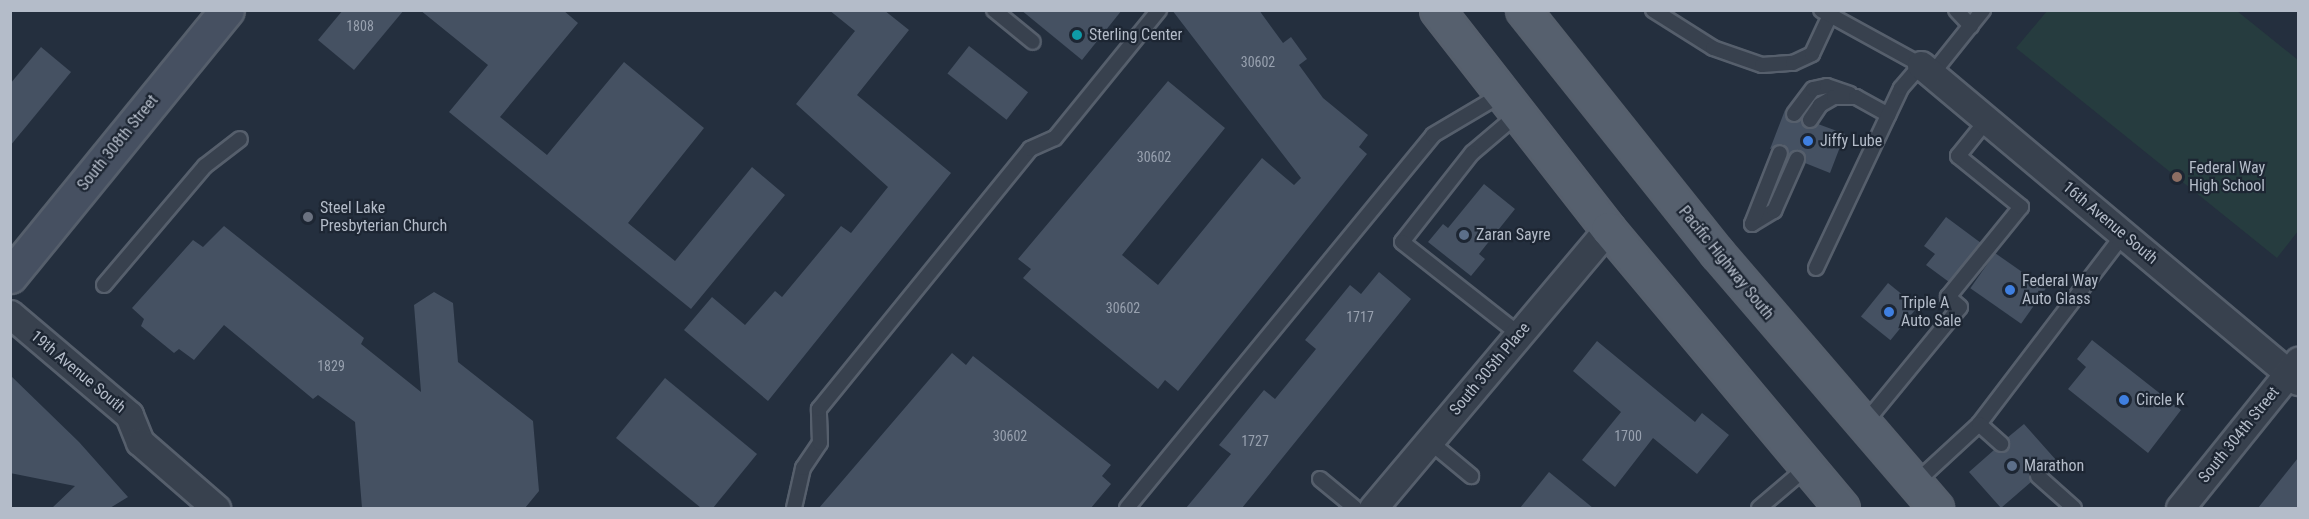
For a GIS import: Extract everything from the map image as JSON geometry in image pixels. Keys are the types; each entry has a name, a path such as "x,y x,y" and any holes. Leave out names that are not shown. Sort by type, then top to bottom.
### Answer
{"main road":[{"path":"1437,10 1608,229 1806,468 1842,508"},
{"name":"Pacific Highway South","path":"1523,10 1862,426 1936,508"}],"street":[{"name":"South 308th Street","path":"10,276 227,10"},
{"name":"16th Avenue South","path":"1926,69 2124,234 2295,372"},
{"name":"South 305th Place","path":"1373,508 1608,229"},
{"name":"19th Avenue South","path":"10,315 129,415 140,441 207,506"},
{"name":"South 304th Street","path":"2180,508 2295,372"}],"lane":[{"path":"994,10 1033,42"},
{"path":"794,508 803,468 820,443 819,409 1030,148 1054,138 1159,10"},
{"path":"1653,10 1713,48 1762,65 1793,63 1812,54 1825,14 1926,69"},
{"path":"1956,10 1971,26"},
{"path":"1816,268 1888,115 1926,69 1971,26 1983,10"},
{"path":"1794,114 1804,96 1821,87 1856,97 1888,115"},
{"path":"1810,120 1826,100 1856,97"},
{"path":"1510,104 1402,242 1519,334"},
{"path":"1126,508 1433,135 1510,104"},
{"path":"1862,426 1960,307 1948,297 2021,207 1958,156 1987,120"},
{"path":"104,285 206,166 240,139"},
{"path":"1780,153 1752,224 1774,212 1797,159"},
{"path":"1914,484 1979,424 2124,234"},
{"path":"1979,424 2001,444"},
{"path":"1429,441 1471,476"},
{"path":"1759,508 1806,468"},
{"path":"2038,476 2074,508"},
{"path":"1320,479 1355,508"}],"green space":[{"path":"2047,11 2237,11 2298,60 2298,231 2277,258 2016,48"}],"building":[{"path":"343,10 404,10 354,70 318,40"},
{"path":"420,10 563,10 578,23 500,117 547,155 624,62 704,128 628,223 675,261 752,167 785,195 691,309 449,112 488,65"},
{"path":"829,10 884,10 909,30 857,95 951,173 768,401 684,330 712,297 745,325 775,291 782,297 841,226 851,233 888,187 796,104 855,31"},
{"name":"Sterling Center","path":"1021,10 1122,10 1082,60"},
{"path":"1172,10 1259,10 1283,43 1291,37 1307,59 1299,65 1323,98 1368,135 1359,147 1367,154 1178,391 1165,380 1158,389 1023,278 1031,269 1018,259 1168,81 1225,128 1122,255 1158,285 1262,158 1294,185 1301,178"},
{"path":"969,46 1028,92 1007,120 947,74"},
{"path":"41,47 71,72 10,146 10,84"},
{"name":"Jiffy Lube","path":"1785,110 1792,123 1801,120 1809,129 1818,124 1845,134 1830,173 1805,163 1800,151 1788,156 1783,144 1770,149"},
{"name":"Zaran Sayre","path":"1484,184 1515,209 1479,254 1485,259 1471,276 1428,242 1443,224 1448,228"},
{"path":"1946,217 1981,243 1949,282 1926,265 1935,254 1924,246"},
{"path":"224,226 364,338 361,344 421,392 414,305 434,292 453,303 458,362 533,421 539,491 525,508 362,508 355,422 318,395 313,399 224,325 194,360 179,349 174,353 141,326 144,319 132,308 193,240 203,247"},
{"name":"Federal Way Auto Glass","path":"1995,253 2046,289 2021,324 1970,288"},
{"path":"1379,272 1411,299 1242,508 1186,508 1231,454 1219,445 1264,390 1275,399 1316,349 1305,340 1350,285 1361,294"},
{"name":"Triple A Auto Sale","path":"1888,283 1918,307 1890,340 1861,316"},
{"name":"Circle K","path":"2092,340 2181,410 2148,453 2068,389 2086,367 2077,359"},
{"path":"1597,341 1695,422 1702,413 1729,435 1697,474 1653,438 1615,487 1582,460 1621,412 1573,371"},
{"path":"952,353 966,365 973,356 1111,465 1102,476 1111,484 1091,508 819,508"},
{"path":"10,375 79,442 128,497 110,508 52,508 75,486 10,473"},
{"path":"665,378 757,454 713,508 701,508 616,438"},
{"name":"Marathon","path":"2024,424 2056,460 2045,470 2032,470 2031,482 2001,508 1969,472 1994,450 2007,450 2007,438"},
{"path":"2298,458 2298,508 2258,508"},
{"path":"1549,472 1593,508 1520,508"}],"place":[{"name":"Sterling Center","path":"1077,35"},
{"name":"Jiffy Lube","path":"1808,141"},
{"name":"Federal Way High School","path":"2177,177"},
{"name":"Steel Lake Presbyterian Church","path":"308,217"},
{"name":"Zaran Sayre","path":"1464,235"},
{"name":"Federal Way Auto Glass","path":"2010,290"},
{"name":"Triple A Auto Sale","path":"1889,312"},
{"name":"Circle K","path":"2124,400"},
{"name":"Marathon","path":"2012,466"}]}
